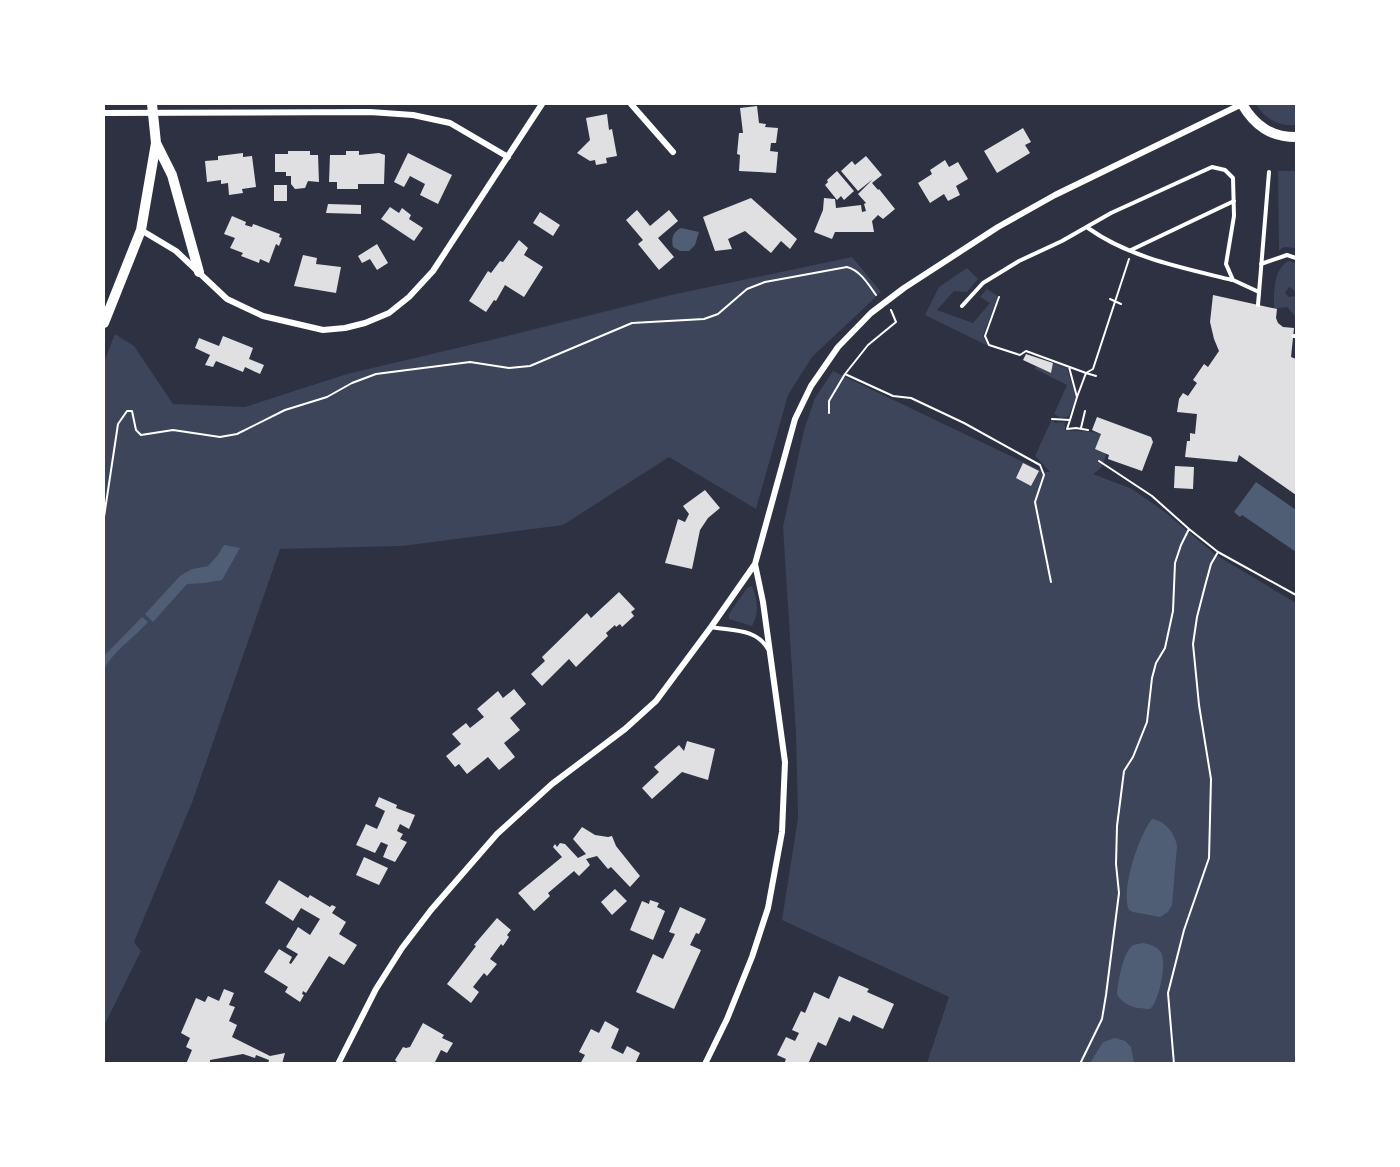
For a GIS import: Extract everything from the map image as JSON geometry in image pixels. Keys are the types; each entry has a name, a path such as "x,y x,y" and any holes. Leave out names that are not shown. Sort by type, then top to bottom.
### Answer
{"street":[{"path":"141,230 176,251 227,299 263,316 323,330 365,323 389,312 410,297 433,271 542,104"},
{"path":"631,104 673,152"},
{"path":"338,1064 376,989 402,948 431,910 497,834 552,784 625,729 656,701 711,627 755,564 795,419 811,386 838,347 871,313 904,288 998,227 1055,195 1242,104 1261,128 1271,134 1296,137"},
{"path":"104,113 153,108 370,112 414,115 450,123 508,157"},
{"path":"104,323 141,230 156,143 153,108"},
{"path":"156,143 172,175 199,272"},
{"path":"705,1064 727,1019 752,957 768,908 782,832 785,762 763,602 755,564"}],"lane":[{"path":"962,306 983,283 1010,266 1112,213 1212,168 1225,170 1233,178 1234,216 1226,264 1233,280"},
{"path":"1258,305 1269,172"},
{"path":"1131,251 1234,201"},
{"path":"1088,227 1105,240 1154,260 1233,280 1259,292"},
{"path":"1261,264 1287,255 1296,258"},
{"path":"711,627 752,634 764,643 771,655"}],"path":[{"path":"1088,430 1067,429 1086,373 1093,369 1131,251"},
{"path":"104,517 118,424 127,411 132,411 136,430 141,435 173,430 220,437 237,434 285,410 327,397 352,383 376,374 470,362 509,368 530,366 632,323 704,319 718,314 747,289 765,282 847,267 854,269 865,279 883,304 892,311 896,322 868,345 845,374 829,401 829,413"},
{"path":"999,297 985,336 989,345 1020,355 1026,351 1096,376"},
{"path":"1110,299 1121,304"},
{"path":"1069,366 1077,396"},
{"path":"845,374 893,396 911,399 964,423 1040,465 1044,475 1035,502 1051,582"},
{"path":"1080,428 1085,411"},
{"path":"1052,418 1070,420"},
{"path":"1099,461 1152,496 1218,552 1296,595"},
{"path":"1080,1064 1102,1019 1105,1003 1119,893 1116,864 1117,826 1124,771 1133,757 1148,722 1152,678 1156,663 1165,648 1173,611 1175,563 1189,528"},
{"path":"1174,1064 1168,993 1184,930 1209,858 1211,779 1198,705 1193,644 1204,586 1211,564 1218,552"}],"shaded area":[{"path":"1256,104 1296,104 1296,125 1284,125 1273,121"},
{"path":"1278,171 1296,171 1296,248 1284,247 1279,251"},
{"path":"681,228 699,232 695,245 689,251 680,251 673,247 673,236"},
{"path":"852,257 881,292 812,357 788,395 756,509 669,457 563,525 402,546 280,549 193,800 134,942 141,951 104,1026 104,362 115,334 134,346 173,404 245,407 347,374 671,295"},
{"path":"1289,261 1296,263 1296,294 1289,287 1285,293 1289,297 1296,296 1296,317 1287,307 1274,309 1277,275 1284,264"},
{"path":"967,268 978,279 967,292 954,291 937,310 973,323 990,303 980,297 987,289 998,296 983,336 988,346 925,315 939,287"},
{"path":"1053,363 1067,368 1076,397 1069,416 1061,418 1054,414 1067,385 1035,369 1036,366 1051,373"},
{"path":"833,371 1044,472 1050,472 1035,456 1052,419 1055,423 1065,422 1065,430 1101,434 1095,449 1106,453 1101,468 1093,474 1132,489 1165,512 1216,555 1296,603 1296,1063 927,1063 949,997 782,920 798,818 796,733 783,527 804,430 815,398"},
{"path":"1256,482 1296,510 1296,552 1242,515 1240,517 1234,512"},
{"path":"224,545 240,548 222,580 187,584 153,622 145,614 180,576 192,569 208,566"},
{"path":"752,586 757,606 752,626 729,619 729,614 747,588"},
{"path":"142,617 148,622 119,650 104,669 104,656"},
{"path":"1152,819 1169,828 1177,846 1172,905 1168,912 1160,917 1133,912 1129,910 1127,901 1132,863"},
{"path":"1143,943 1152,945 1160,951 1163,963 1159,990 1150,1009 1131,1006 1117,994 1129,948"},
{"path":"1115,1038 1125,1041 1131,1047 1134,1063 1090,1063 1103,1042"}],"building":[{"path":"757,106 759,123 766,124 765,127 778,128 776,143 771,143 770,151 778,152 776,173 739,171 740,155 737,154 739,133 743,133 740,108"},
{"path":"607,114 617,156 606,158 607,163 596,165 595,160 590,161 577,153 590,140 586,118"},
{"path":"1023,128 1031,142 1025,145 1030,153 997,173 984,151"},
{"path":"288,151 310,151 310,155 318,155 319,182 308,181 305,188 295,189 291,184 291,176 286,176 286,172 275,172 275,154 288,154"},
{"path":"346,151 359,151 359,155 379,153 385,155 384,184 358,184 358,189 337,189 337,182 329,182 330,155 346,155"},
{"path":"243,153 243,157 252,156 256,187 242,189 243,193 229,195 228,183 221,184 221,180 207,182 205,161 218,160 218,156"},
{"path":"408,153 452,175 438,204 420,195 425,184 410,176 404,187 394,182"},
{"path":"866,156 882,175 872,183 895,209 883,219 878,215 872,221 874,232 835,232 832,239 814,232 823,210 824,198 835,199 836,208 861,205 862,212 866,211 864,204 866,203 858,194 873,179 858,191 841,171 852,161 855,165"},
{"path":"945,160 949,167 958,162 968,179 956,186 960,195 948,201 944,194 930,203 918,183 932,174 930,170"},
{"path":"837,171 854,191 844,200 841,196 837,200 825,185"},
{"path":"274,185 287,185 287,201 274,201"},
{"path":"751,198 797,239 790,249 781,241 771,253 745,231 728,239 732,249 715,251 703,217"},
{"path":"328,204 361,205 361,214 326,213"},
{"path":"390,207 399,213 402,208 411,215 409,219 423,228 414,241 381,219"},
{"path":"637,210 650,226 669,210 678,221 658,238 674,257 659,270 638,244 643,240 626,220"},
{"path":"540,212 560,225 553,236 533,223"},
{"path":"232,216 246,222 245,225 252,227 253,224 280,234 279,237 282,238 279,246 276,244 269,263 260,259 259,263 241,256 243,253 230,248 235,238 224,234"},
{"path":"519,240 528,248 524,255 543,267 524,297 505,285 496,301 494,300 486,312 469,301 488,271 491,273 500,261 503,262"},
{"path":"377,244 388,263 377,270 370,259 362,263 358,256"},
{"path":"303,255 317,258 316,264 341,267 336,293 294,286"},
{"path":"1213,295 1277,309 1278,323 1283,327 1294,328 1291,357 1296,359 1296,495 1239,455 1237,462 1185,457 1190,433 1195,434 1197,414 1177,412 1179,399 1183,393 1188,396 1197,383 1193,380 1204,364 1208,367 1219,351 1210,322"},
{"path":"223,336 253,348 249,359 264,365 260,374 245,367 243,372 216,361 213,367 205,365 210,355 195,348 199,338 219,346"},
{"path":"1026,354 1053,363 1051,373 1023,360"},
{"path":"1097,417 1151,437 1153,442 1142,471 1108,459 1109,455 1095,449 1101,434 1092,430"},
{"path":"1023,463 1039,471 1031,486 1016,478"},
{"path":"1175,466 1194,467 1193,489 1174,488"},
{"path":"705,490 720,508 708,518 700,530 692,569 665,563 678,519 685,522 689,514 683,506"},
{"path":"619,592 635,609 631,612 634,616 622,627 620,624 616,627 615,625 606,633 608,636 576,667 569,659 542,686 531,674 545,661 542,657 587,613 591,618"},
{"path":"514,689 526,704 510,718 520,730 504,743 515,757 499,770 488,757 467,774 459,764 455,767 446,756 461,744 452,734 466,723 470,728 484,717 477,709 498,691 503,698"},
{"path":"687,741 715,749 708,780 682,772 652,799 642,788 659,772 654,767 679,745 684,751"},
{"path":"379,797 397,805 396,808 415,815 409,829 400,824 397,831 403,834 400,839 407,842 395,862 383,857 388,845 381,842 375,853 356,845 366,824 377,829 385,811 375,806"},
{"path":"582,827 595,835 612,836 616,846 640,876 630,887 611,867 608,869 597,856 586,859 590,865 579,876 574,871 548,893 550,896 534,911 518,893 562,857 553,847 555,844 557,847 560,843 565,844 578,858 586,854 573,839"},
{"path":"364,857 388,868 379,885 356,875"},
{"path":"279,880 308,898 310,895 330,907 332,905 336,907 332,913 346,922 339,934 357,945 344,965 329,956 306,993 303,991 304,995 300,1002 285,992 288,987 264,972 279,949 292,957 289,963 291,964 298,954 286,947 298,927 310,935 320,919 301,908 293,921 265,903"},
{"path":"615,889 627,901 612,915 601,902"},
{"path":"650,900 659,903 657,907 665,911 653,940 630,930 642,901 649,904"},
{"path":"680,907 706,919 699,934 696,933 690,945 701,950 674,1009 636,992 653,954 663,959 675,934 669,932"},
{"path":"497,918 511,930 507,935 509,937 490,959 497,964 487,976 484,973 473,987 479,992 471,1003 447,984 476,946 474,945"},
{"path":"839,976 869,989 867,992 894,1004 883,1029 853,1015 850,1022 839,1017 826,1046 818,1042 808,1064 784,1064 786,1059 777,1055 786,1037 795,1041 799,1033 792,1030 801,1011 805,1013 814,992 829,999"},
{"path":"224,989 234,993 229,1005 235,1007 229,1021 237,1025 232,1037 270,1056 285,1053 282,1064 268,1064 269,1060 256,1055 255,1058 243,1054 210,1060 210,1064 186,1064 192,1050 186,1047 190,1038 181,1033 196,998 205,1002 208,996 219,1001"},
{"path":"605,1021 619,1029 611,1048 623,1054 627,1046 640,1053 635,1064 580,1064 585,1055 579,1052 591,1029 599,1033"},
{"path":"423,1023 444,1035 442,1038 453,1043 447,1053 441,1050 434,1064 399,1064 395,1060 403,1047 410,1047"}]}
